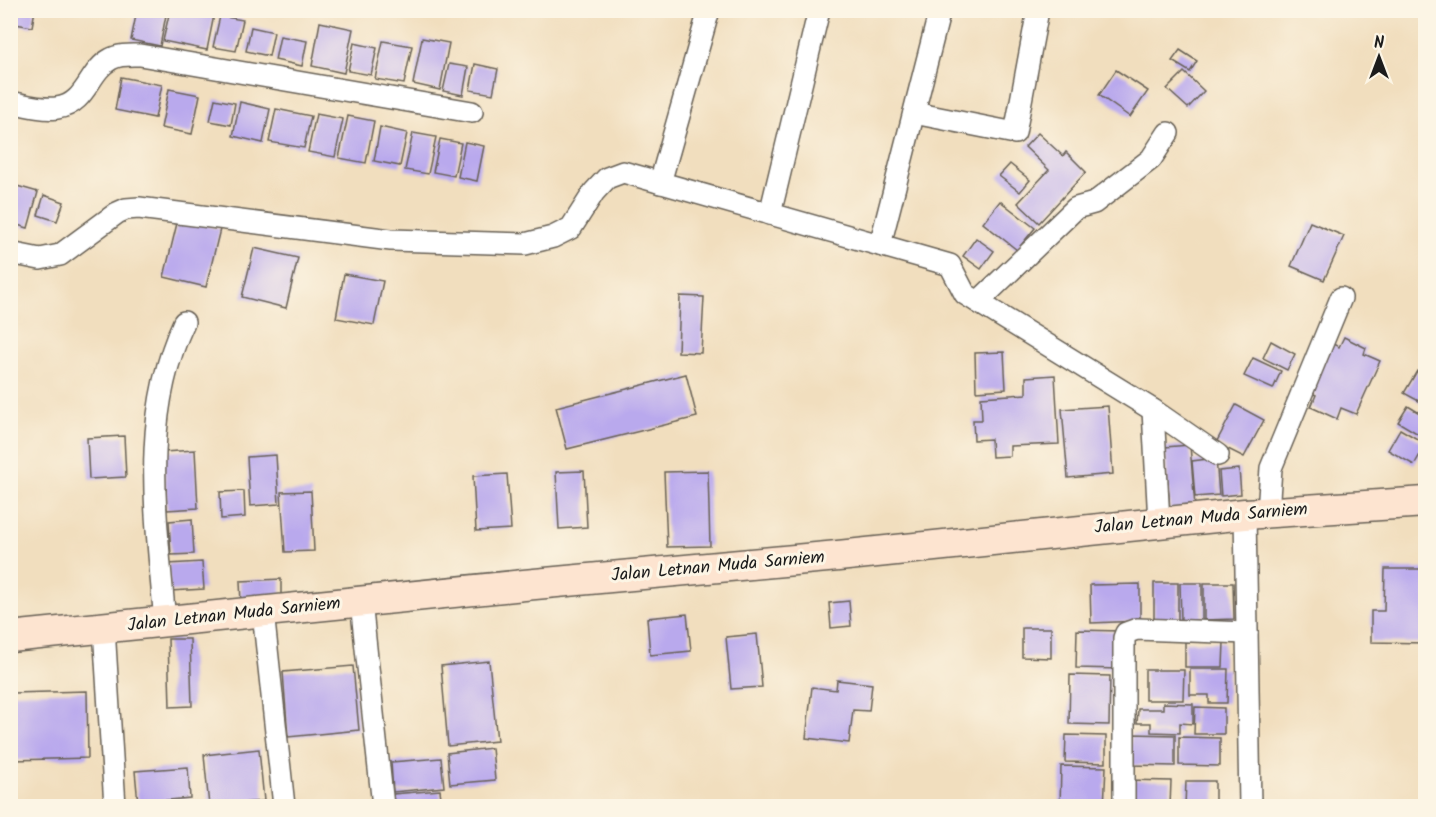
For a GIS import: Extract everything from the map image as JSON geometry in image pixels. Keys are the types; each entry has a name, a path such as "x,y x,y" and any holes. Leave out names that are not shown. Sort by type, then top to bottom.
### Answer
{"main road":[{"name":"Jalan Letnan Muda Sarniem","path":"10,637 1159,522 1425,502"}],"street":[{"path":"660,183 709,10"},
{"path":"770,214 819,10"},
{"path":"880,246 940,10"},
{"path":"914,113 1015,133 1038,10"},
{"path":"10,102 44,109 74,104 101,68 112,58 140,55 472,112"},
{"path":"978,302 1076,208 1094,203 1151,159 1168,133"},
{"path":"10,253 40,259 60,255 117,213 126,209 139,208 391,240 525,244 553,237 572,228 594,192 607,178 623,172 950,265 965,294 1153,410 1218,455"},
{"path":"1250,807 1247,633 1256,513 1271,468 1341,298"},
{"path":"165,623 154,485 155,434 167,362 184,322"},
{"path":"1153,410 1159,522"},
{"path":"361,602 383,807"},
{"path":"263,612 284,807"},
{"path":"104,628 115,807"},
{"path":"1124,807 1124,638 1126,633 1137,629 1247,633"}],"building":[{"path":"10,10 35,10 32,27 10,23"},
{"path":"137,10 166,15 160,46 131,40"},
{"path":"170,10 215,10 207,50 163,41"},
{"path":"220,16 243,20 236,51 213,47"},
{"path":"320,22 353,29 344,73 312,66"},
{"path":"251,27 274,32 269,56 246,51"},
{"path":"280,36 307,41 302,66 275,60"},
{"path":"422,38 449,43 440,90 413,84"},
{"path":"383,41 412,46 404,84 375,79"},
{"path":"354,43 377,48 371,75 348,71"},
{"path":"1180,50 1197,61 1190,72 1172,61"},
{"path":"449,64 468,67 463,95 443,91"},
{"path":"475,64 498,69 493,94 470,90"},
{"path":"1116,70 1148,91 1130,117 1099,95"},
{"path":"1184,72 1204,91 1188,108 1167,89"},
{"path":"121,77 162,85 155,118 115,110"},
{"path":"169,89 200,95 192,134 161,128"},
{"path":"215,99 235,103 231,125 210,121"},
{"path":"240,102 270,109 263,143 233,136"},
{"path":"276,109 311,116 304,148 269,142"},
{"path":"316,114 343,119 335,157 308,152"},
{"path":"348,116 374,121 366,163 339,158"},
{"path":"380,127 407,133 400,166 374,161"},
{"path":"413,133 436,137 428,174 405,170"},
{"path":"1038,133 1063,156 1066,152 1086,172 1039,223 1018,203 1049,170 1025,147"},
{"path":"440,139 461,143 454,176 433,172"},
{"path":"465,142 484,146 477,181 458,177"},
{"path":"1010,164 1030,180 1020,192 999,176"},
{"path":"10,184 38,192 28,228 10,223"},
{"path":"44,195 64,202 57,221 38,215"},
{"path":"1000,201 1035,228 1017,250 983,223"},
{"path":"178,219 220,229 206,287 164,277"},
{"path":"1310,222 1344,236 1324,280 1291,266"},
{"path":"976,238 994,251 981,269 963,256"},
{"path":"254,248 298,258 286,308 242,297"},
{"path":"344,274 383,281 374,325 336,318"},
{"path":"680,296 704,297 701,353 678,352"},
{"path":"1344,337 1366,348 1364,354 1380,361 1356,414 1341,408 1337,419 1311,407 1316,395 1307,391 1329,342 1339,347"},
{"path":"1271,341 1295,354 1287,370 1263,358"},
{"path":"1004,352 1006,389 976,391 975,353"},
{"path":"1253,358 1281,371 1273,389 1244,376"},
{"path":"1417,371 1426,376 1426,405 1404,393"},
{"path":"686,374 697,417 567,449 556,407"},
{"path":"1055,375 1059,444 1010,446 1010,456 992,457 991,439 974,440 973,420 982,420 981,397 1026,394 1026,377"},
{"path":"1236,405 1264,420 1244,457 1216,443"},
{"path":"1108,406 1113,474 1068,478 1062,409"},
{"path":"1408,406 1426,417 1425,438 1398,422"},
{"path":"1400,429 1426,444 1414,465 1388,450"},
{"path":"124,436 126,477 89,479 87,438"},
{"path":"1190,445 1195,507 1170,510 1165,447"},
{"path":"195,450 198,508 167,510 163,452"},
{"path":"276,455 279,504 250,506 247,457"},
{"path":"1216,458 1219,495 1195,497 1192,461"},
{"path":"1239,469 1241,494 1221,496 1219,471"},
{"path":"584,471 587,527 559,529 556,472"},
{"path":"708,471 710,546 667,547 664,472"},
{"path":"507,474 511,529 476,531 473,476"},
{"path":"244,491 245,517 221,519 220,492"},
{"path":"311,491 314,551 285,552 281,492"},
{"path":"192,519 194,554 171,555 169,521"},
{"path":"202,562 204,589 170,591 168,564"},
{"path":"1385,569 1426,569 1426,643 1371,642 1371,611 1384,611"},
{"path":"281,579 281,603 241,604 240,581"},
{"path":"1154,583 1178,583 1178,622 1154,623"},
{"path":"1180,583 1202,583 1202,620 1181,621"},
{"path":"1204,583 1233,583 1234,619 1204,620"},
{"path":"1140,584 1140,621 1091,623 1090,585"},
{"path":"849,601 851,626 831,628 829,603"},
{"path":"687,614 691,651 650,655 647,618"},
{"path":"1022,628 1051,628 1051,658 1022,657"},
{"path":"1077,630 1122,631 1122,669 1076,668"},
{"path":"757,634 762,687 731,689 726,637"},
{"path":"168,639 190,639 192,706 170,707"},
{"path":"1185,642 1224,642 1223,667 1185,667"},
{"path":"489,661 497,741 448,746 441,666"},
{"path":"353,666 359,730 288,737 283,672"},
{"path":"1190,669 1228,669 1227,703 1209,703 1209,695 1190,695"},
{"path":"1145,670 1184,670 1183,700 1145,700"},
{"path":"1070,675 1110,676 1109,725 1069,724"},
{"path":"837,680 872,684 869,711 853,710 849,743 806,738 812,687 836,690"},
{"path":"87,691 88,758 14,760 12,693"},
{"path":"1163,703 1193,704 1193,724 1180,723 1180,733 1151,732 1151,723 1137,723 1138,709 1163,709"},
{"path":"1195,707 1224,708 1224,734 1194,734"},
{"path":"1131,734 1175,735 1175,766 1130,765"},
{"path":"1066,735 1106,736 1106,763 1065,762"},
{"path":"1179,737 1220,738 1220,766 1179,765"},
{"path":"492,748 495,780 450,784 447,753"},
{"path":"259,749 264,801 209,806 204,755"},
{"path":"441,758 444,787 393,792 391,762"},
{"path":"1061,766 1106,767 1104,806 1060,806"},
{"path":"188,767 190,798 138,803 135,771"},
{"path":"1127,780 1171,781 1170,806 1134,806"},
{"path":"1186,781 1215,781 1215,806 1185,806"},
{"path":"440,790 442,806 394,806 393,794"}]}
